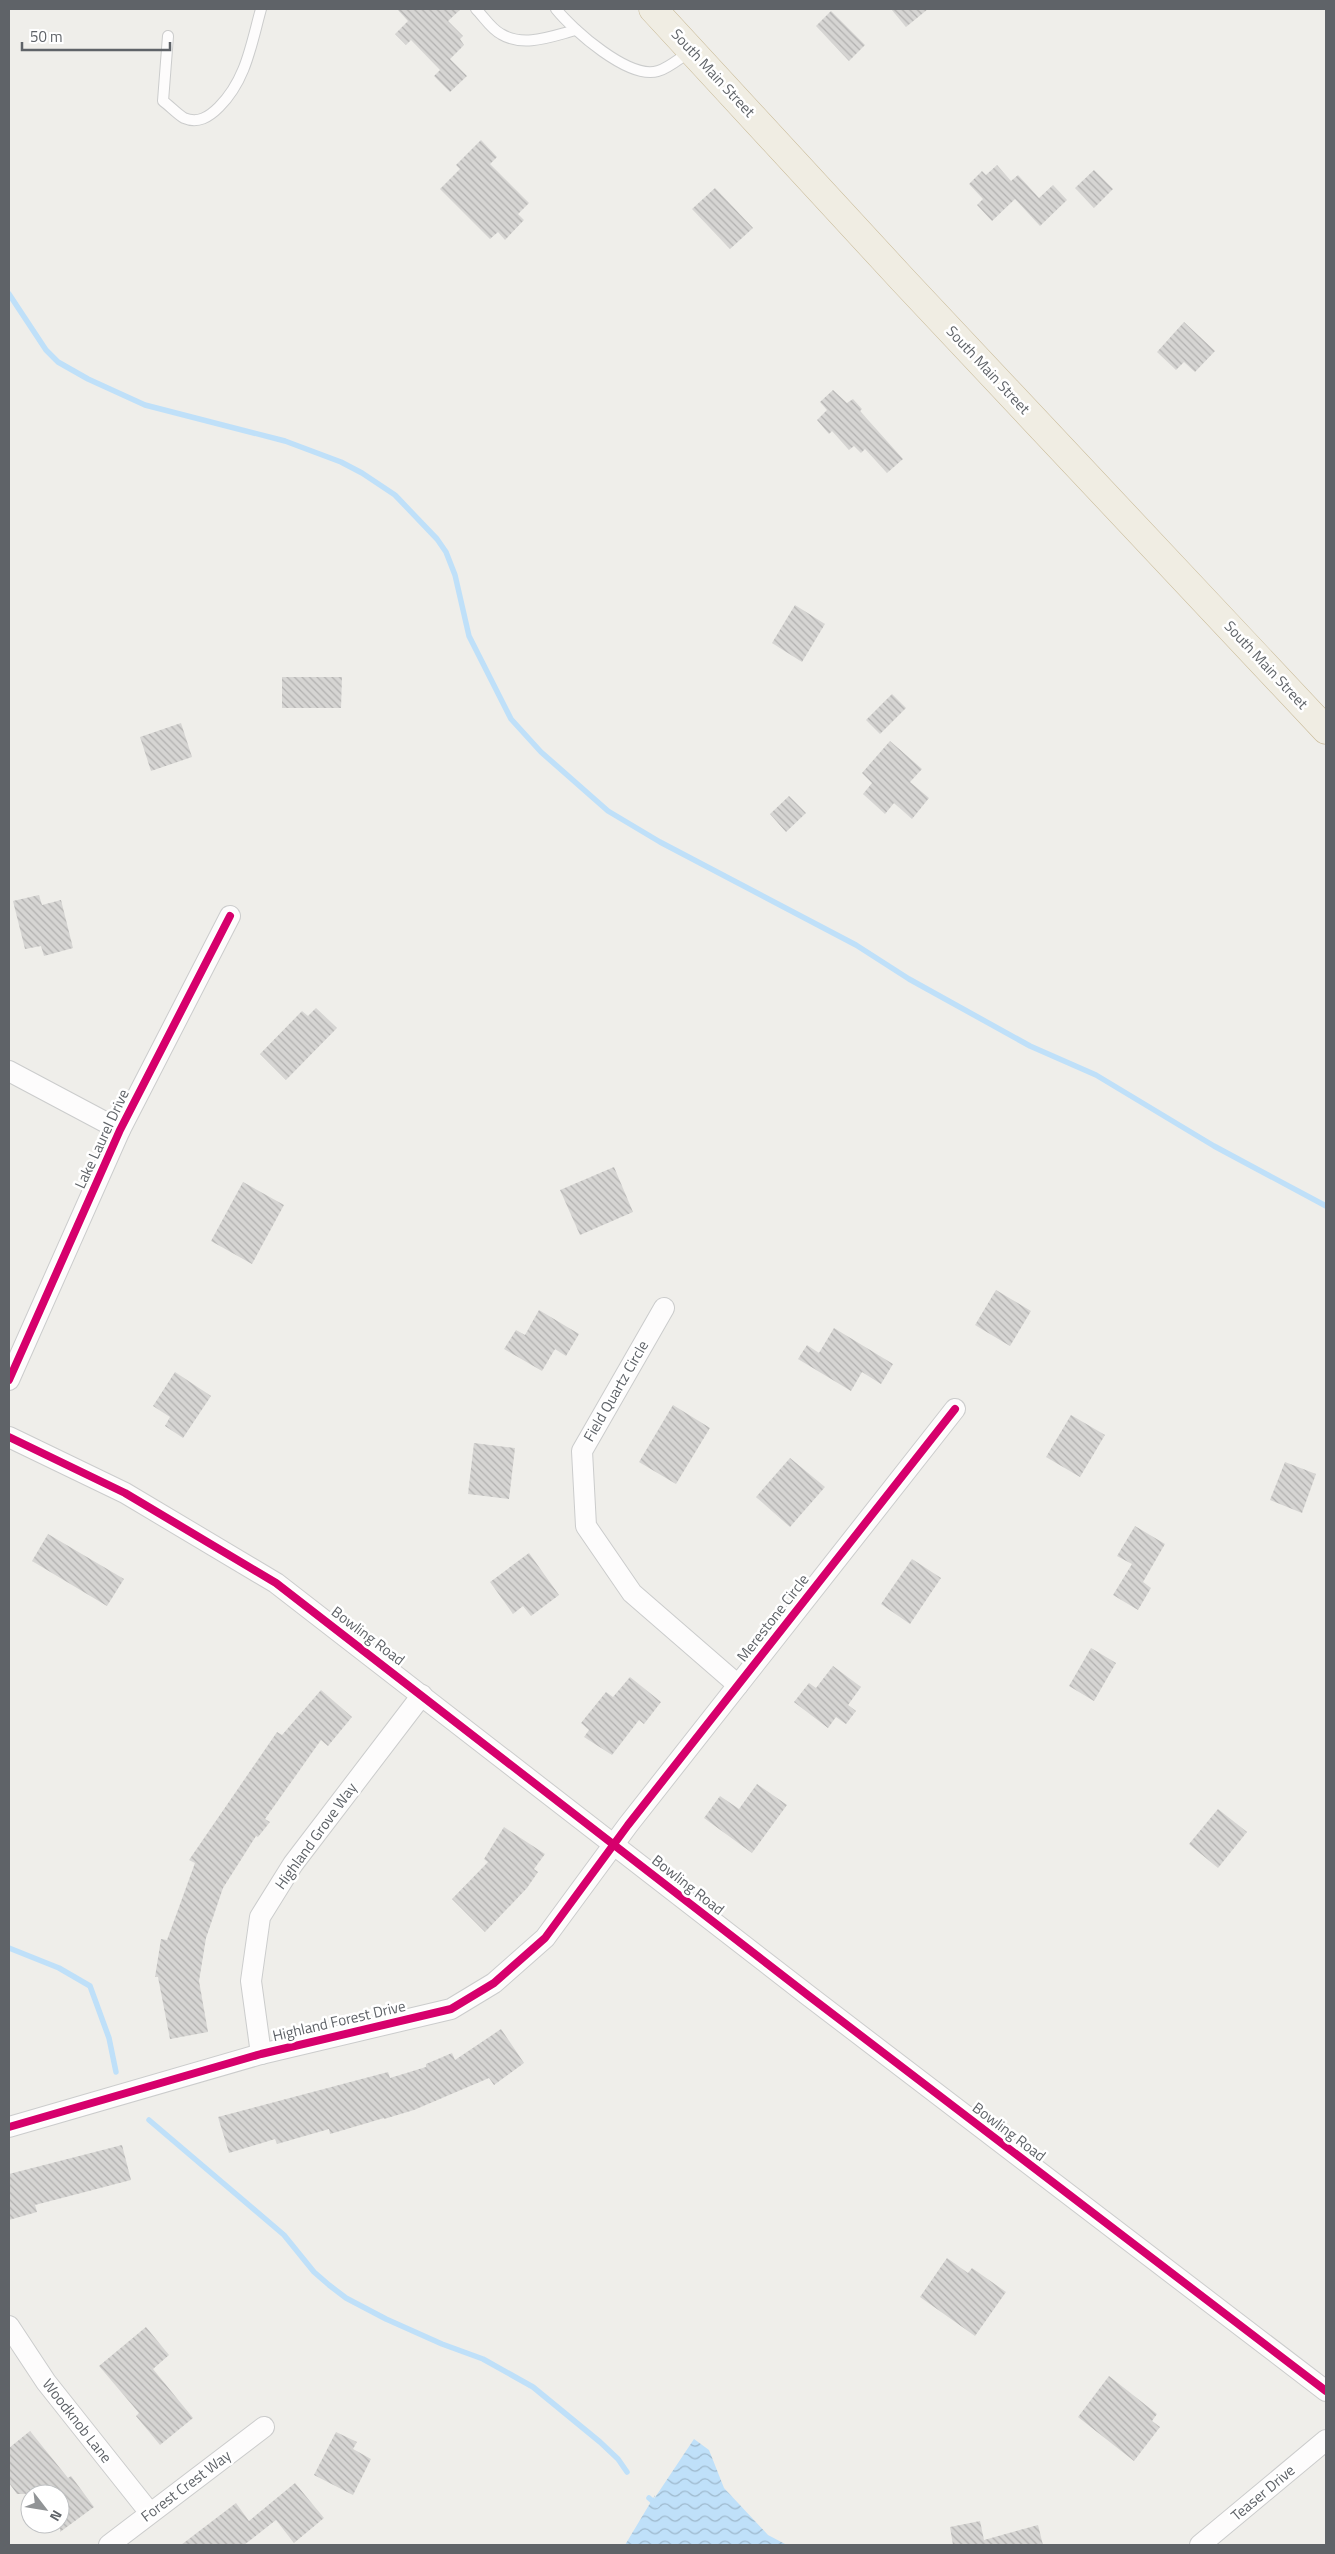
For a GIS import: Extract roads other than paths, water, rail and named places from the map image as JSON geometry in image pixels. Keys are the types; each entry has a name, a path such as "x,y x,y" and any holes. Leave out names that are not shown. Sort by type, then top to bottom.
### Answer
{"highway":[{"name":"South Main Street","path":"653,9 909,287 1326,730"}],"street":[{"name":"Lake Laurel Drive","path":"9,1380 120,1130 230,916"},
{"path":"9,1071 120,1130"},
{"name":"Field Quartz Circle","path":"664,1308 582,1450 586,1526 632,1593 738,1685"},
{"name":"Merestone Circle","path":"614,1845 955,1409"},
{"name":"Bowling Road","path":"9,1437 125,1493 276,1583 614,1845 1326,2391"},
{"name":"Highland Grove Way","path":"261,2054 251,1981 260,1917 292,1864 422,1695"},
{"name":"Highland Forest Drive","path":"9,2127 261,2054 451,2009 494,1983 545,1938 614,1845"},
{"name":"Woodknob Lane","path":"9,2326 46,2382 150,2513"},
{"name":"Forest Crest Way","path":"109,2545 264,2427"},
{"name":"Teaser Drive","path":"1200,2545 1326,2440"}],"lane":[{"path":"168,36 163,101 184,118 201,120 212,114 239,82 247,63 261,9"},
{"path":"476,9 499,33 513,40 534,40 576,30"},
{"path":"556,9 576,30 616,60 636,70 657,72 692,50"}],"water":[{"path":"694,2439 709,2450 724,2488 768,2535 787,2545 625,2545 655,2495 654,2499"}],"waterway":[{"path":"9,294 46,350 58,362 88,379 145,405 285,441 341,462 362,473 395,495 437,539 446,552 455,575 469,636 511,719 541,752 608,811 660,842 856,945 909,979 1030,1046 1096,1075 1214,1146 1326,1206"},
{"path":"9,1948 59,1968 90,1986 109,2038 116,2072"},
{"path":"149,2120 284,2235 314,2272 346,2298 386,2319 442,2344 483,2359 533,2387 600,2442 618,2459 627,2472"},
{"path":"649,2498 657,2505"}]}
